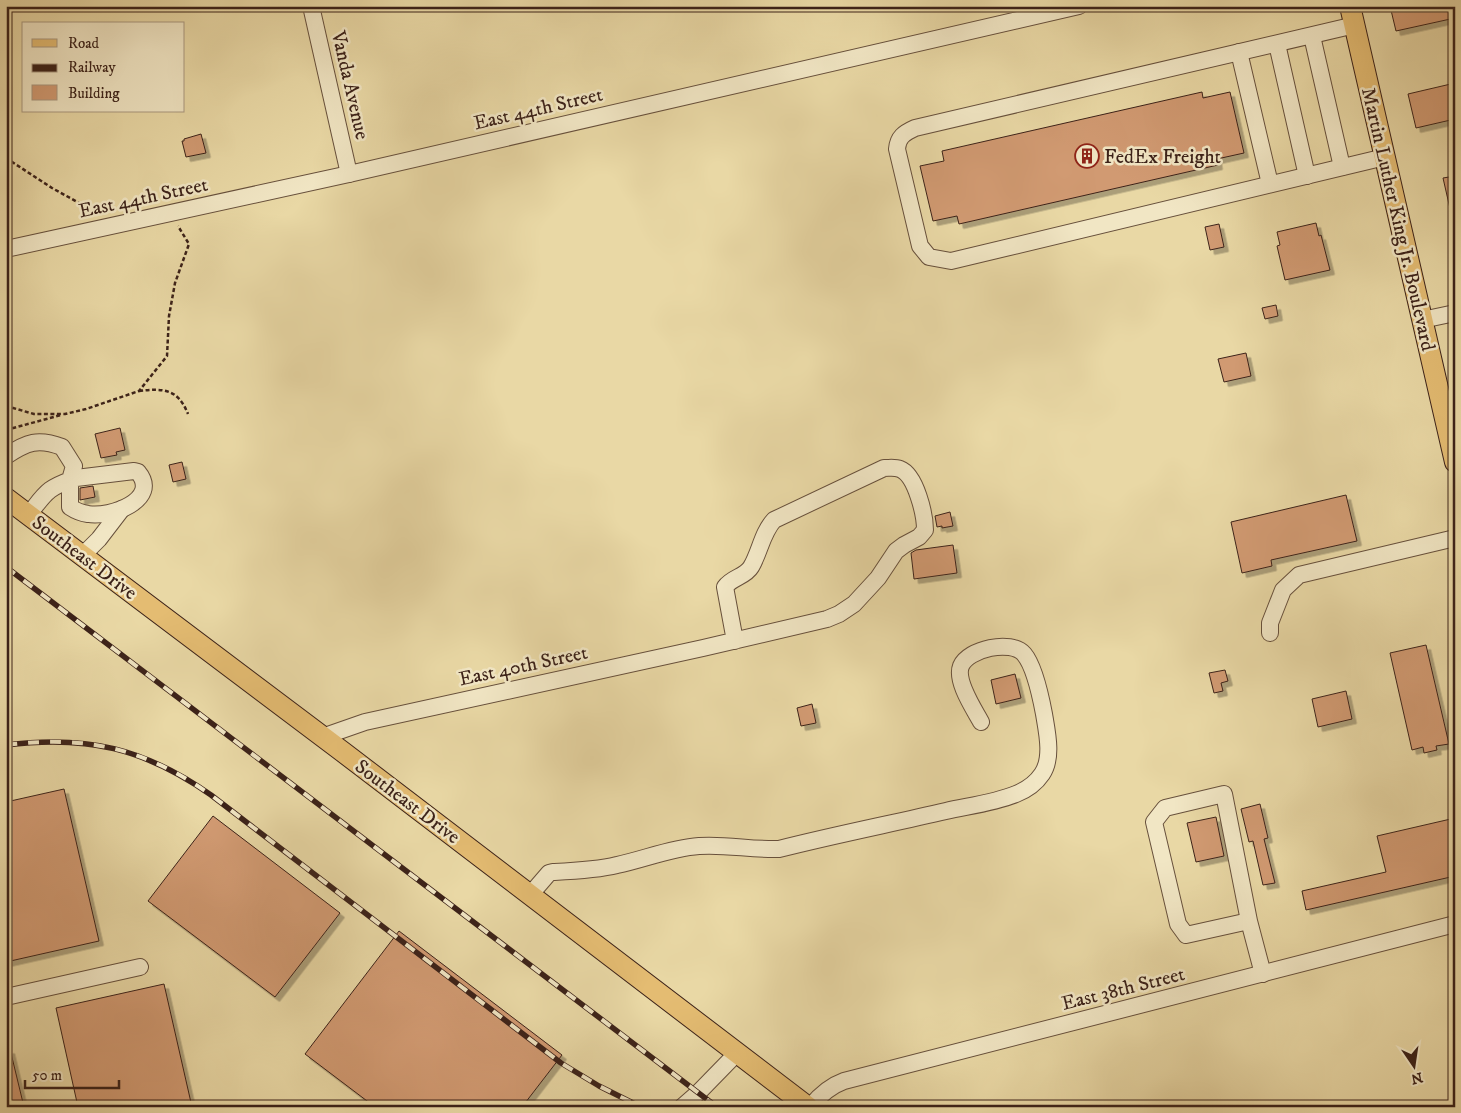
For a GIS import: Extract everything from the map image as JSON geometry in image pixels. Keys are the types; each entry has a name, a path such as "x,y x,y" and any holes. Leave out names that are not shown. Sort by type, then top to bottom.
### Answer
{"main road":[{"name":"Martin Luther King Jr. Boulevard","path":"1352,16 1455,462"},
{"name":"Southeast Drive","path":"6,498 809,1107"}],"street":[{"name":"Vanda Avenue","path":"311,6 350,174"},
{"name":"East 44th Street","path":"6,249 350,174 1079,6"},
{"path":"1352,16 1312,36 915,128 904,133 898,141 897,149 920,246 929,258 951,261 1385,157"},
{"path":"1312,36 1342,167"},
{"path":"1277,44 1307,176"},
{"path":"1239,52 1270,184"},
{"path":"1422,320 1455,313"},
{"path":"6,456 27,443 40,441 62,447 74,466 70,480 70,507 77,512 90,515 106,514 134,503 142,494 145,484 138,472 109,473 76,478 70,480 50,490 29,514"},
{"name":"East 40th Street","path":"322,737 375,719 735,641 827,619 839,614 854,604 878,578 896,552 919,537 925,530 923,514 917,494 912,480 907,473 895,467 884,468 774,520 767,528 750,568 731,580 725,587 735,641"},
{"path":"82,555 99,539 122,508"},
{"path":"1270,633 1270,624 1283,590 1300,575 1455,538"},
{"path":"530,895 549,873 553,872 616,866 669,850 699,846 779,849 986,802 1021,792 1036,782 1043,773 1047,764 1048,747 1044,711 1029,661 1022,651 1008,646 983,650 969,656 961,666 962,685 981,722"},
{"path":"1249,921 1186,935 1178,924 1154,822 1165,808 1224,794 1249,921 1263,974"},
{"name":"East 38th Street","path":"809,1107 834,1085 844,1081 1455,924"},
{"path":"6,997 140,967"},
{"path":"682,1107 737,1052"}],"path":[{"path":"6,158 52,188 81,204"},
{"path":"140,391 167,356 169,316 175,283 189,244 170,213"},
{"path":"6,430 86,409 140,391 162,390 173,393 180,398 188,414"},
{"path":"6,406 34,414 65,414"}],"building":[{"path":"1390,6 1455,6 1455,18 1396,31"},
{"path":"1455,83 1455,119 1416,128 1408,94"},
{"name":"FedEx Freight","path":"1202,92 1203,98 1230,92 1244,153 1217,159 1218,165 959,224 957,216 933,221 920,166 944,161 942,151"},
{"path":"201,134 206,153 186,157 182,141"},
{"path":"1455,176 1455,212 1451,213 1443,178"},
{"path":"1316,223 1330,270 1285,280 1277,246 1280,245 1277,232"},
{"path":"1219,224 1224,247 1210,250 1205,227"},
{"path":"1276,305 1278,316 1265,319 1262,308"},
{"path":"1246,353 1251,376 1224,382 1218,359"},
{"path":"120,428 125,450 116,452 117,455 101,458 95,434"},
{"path":"182,462 186,479 173,482 169,465"},
{"path":"93,486 95,497 80,500 80,488"},
{"path":"1346,495 1357,541 1271,560 1272,566 1242,573 1231,522"},
{"path":"950,512 953,526 937,527 935,516"},
{"path":"953,545 957,573 914,579 911,553 916,550"},
{"path":"1426,645 1449,744 1436,746 1437,750 1424,753 1423,747 1412,750 1390,653"},
{"path":"1225,670 1228,681 1221,683 1223,691 1214,693 1209,673"},
{"path":"1015,674 1021,698 996,704 991,680"},
{"path":"1346,691 1352,719 1318,727 1312,699"},
{"path":"812,704 816,723 801,726 797,708"},
{"path":"64,789 99,941 6,962 6,802"},
{"path":"1260,804 1268,838 1264,839 1275,883 1263,885 1253,841 1249,842 1241,809"},
{"path":"213,816 340,913 275,997 148,901"},
{"path":"1216,817 1224,856 1196,862 1187,823"},
{"path":"1455,818 1455,876 1306,910 1302,891 1386,872 1377,836"},
{"path":"399,931 562,1055 522,1107 375,1107 305,1054"},
{"path":"164,984 192,1107 78,1107 56,1008"},
{"path":"10,1049 24,1107 6,1107 6,1050"}],"railway":[{"path":"6,567 717,1107"},
{"path":"6,745 35,742 89,744 138,756 186,779 211,795 561,1063 599,1086 641,1107"}],"place":[{"name":"FedEx Freight","path":"1087,156"}]}
